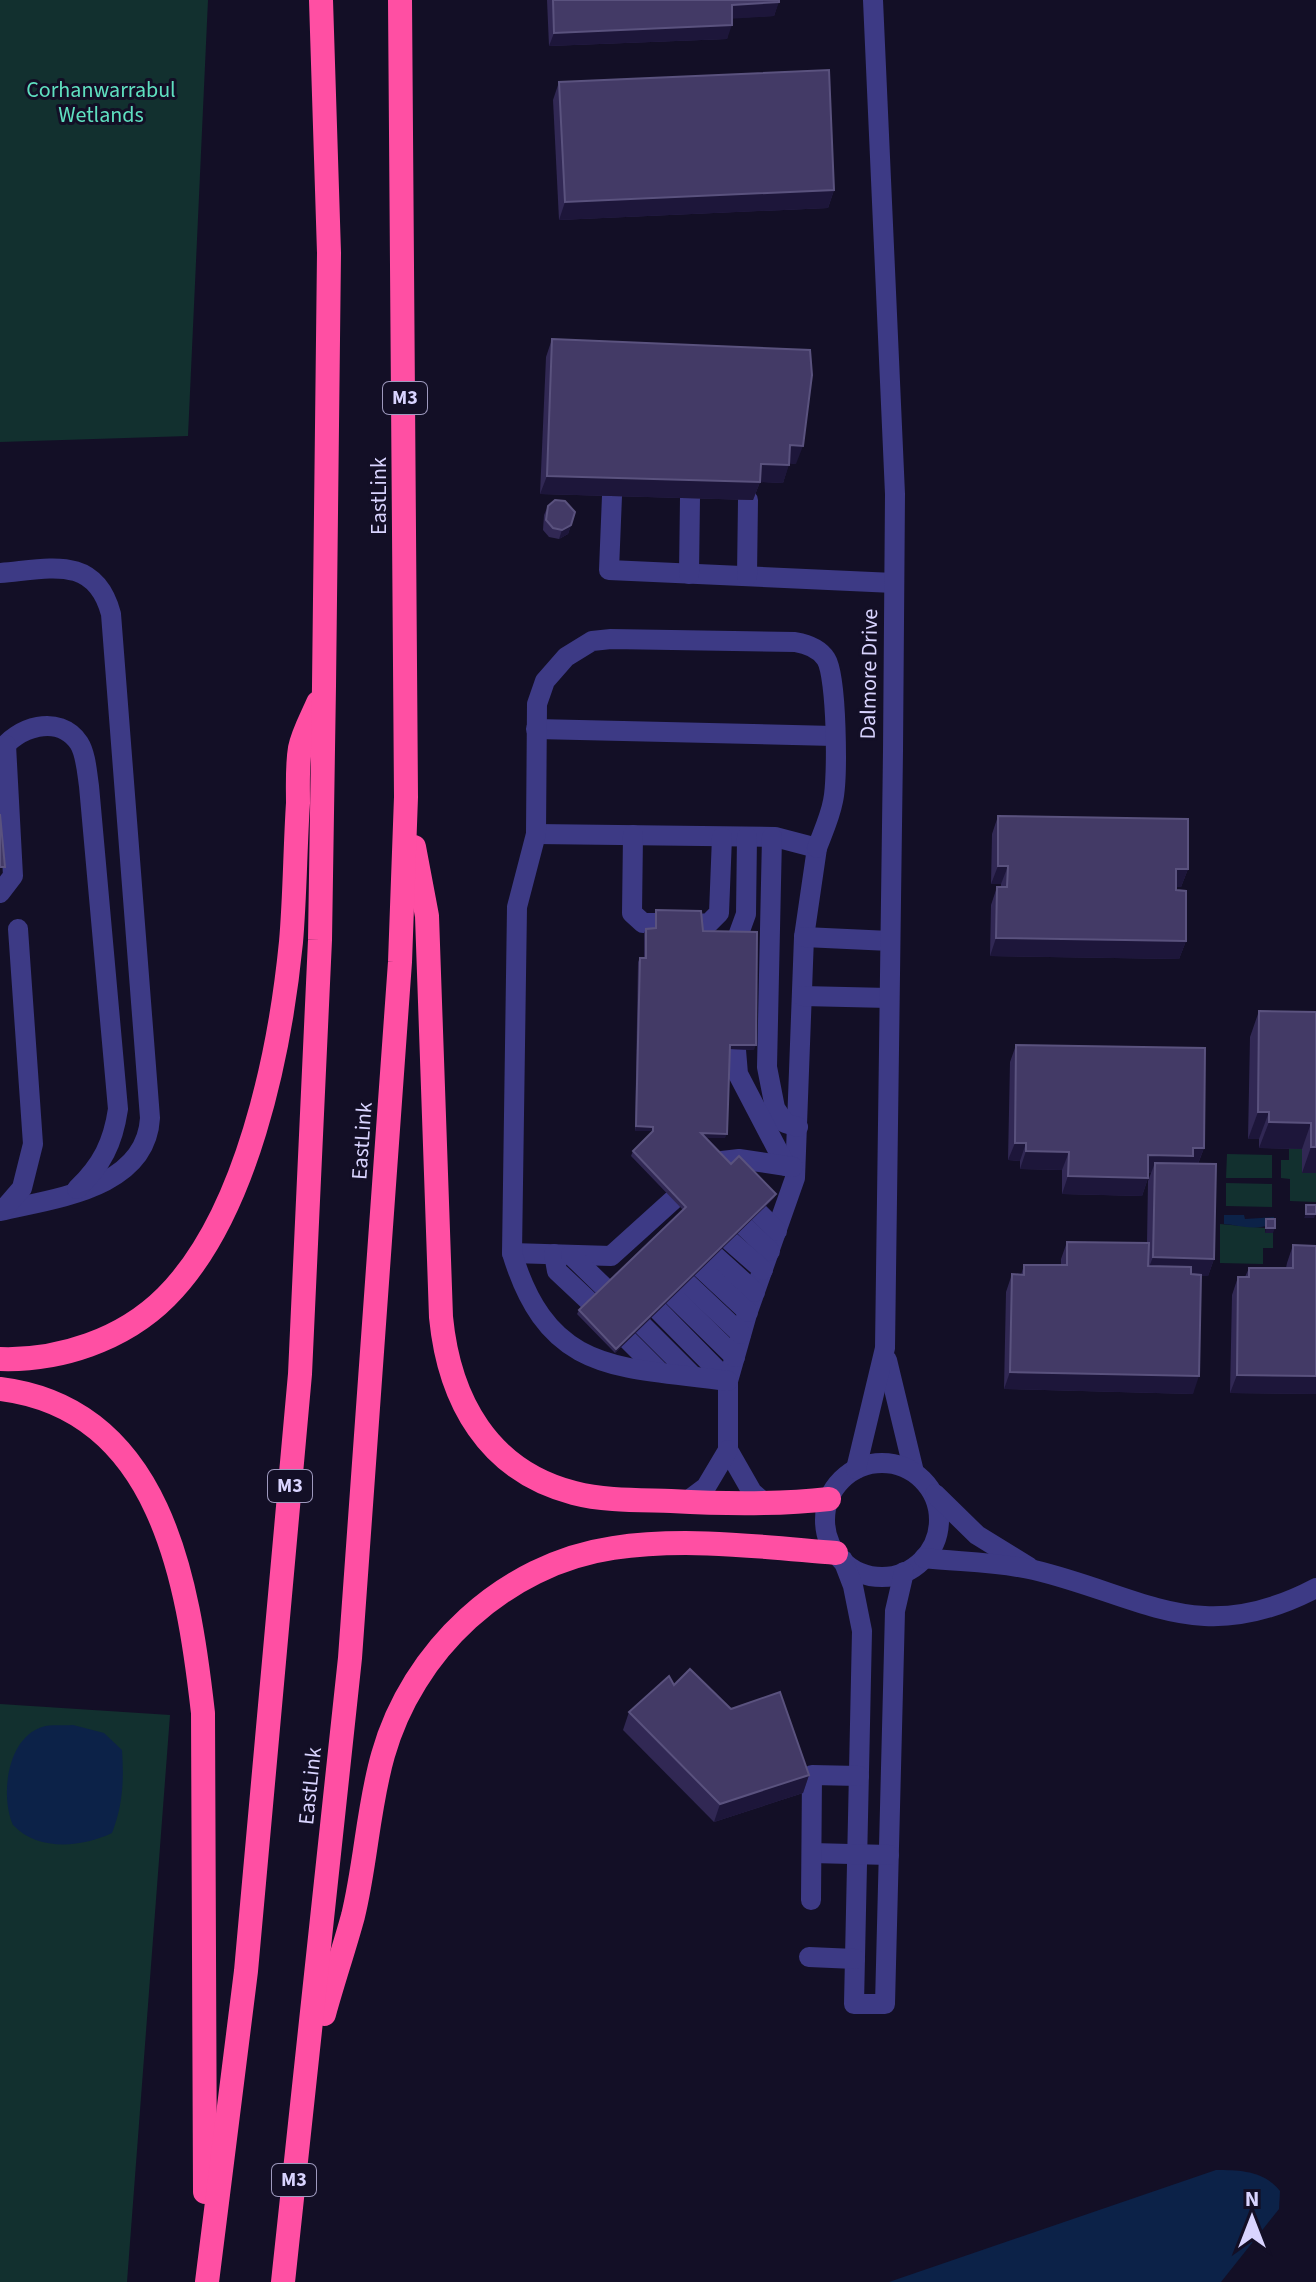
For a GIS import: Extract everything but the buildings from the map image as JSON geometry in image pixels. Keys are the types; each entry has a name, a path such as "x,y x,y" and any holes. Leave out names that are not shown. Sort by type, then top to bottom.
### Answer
{"highway":[{"name":"M3","path":"206,2282 246,1971 300,1374 320,940 324,686 329,253 321,0"},
{"name":"EastLink","path":"283,2282 350,1658 399,978 406,797 400,0"},
{"path":"0,1359 44,1357 80,1348 113,1334 164,1299 197,1259 215,1229 244,1157 277,1038 291,942 300,747 324,686"},
{"path":"406,797 427,916 441,1317 447,1363 460,1400 483,1439 534,1478 573,1493 600,1498 767,1505 829,1499"},
{"path":"0,1389 57,1403 84,1416 110,1437 146,1486 182,1582 192,1622 204,1728 206,2282"},
{"path":"305,2078 353,1914 376,1784 389,1736 424,1669 466,1620 503,1591 526,1578 611,1548 678,1544 839,1557"}],"street":[{"name":"Dalmore Drive","path":"856,1469 885,1348 890,941 895,486 873,0"},
{"path":"612,496 609,570 894,583"},
{"path":"689,574 690,498"},
{"path":"747,576 748,500"},
{"path":"0,573 75,570 95,579 105,592 111,614 149,1091 149,1137 133,1162 116,1175 71,1194 2,1211"},
{"path":"728,1381 607,1364 567,1345 531,1300 512,1253 517,907 536,834 537,704 545,681 566,657 592,641 805,644 826,660 832,676 834,798 817,848 804,937 798,1127 791,1167 793,1189 751,1302 728,1381 728,1450 752,1492 767,1505"},
{"path":"0,893 13,876 3,748 15,734 38,726 69,733 80,745 89,786 118,1109 114,1137 100,1165 71,1194"},
{"path":"536,729 834,736"},
{"path":"536,834 772,837 817,848"},
{"path":"633,835 632,913 640,922 655,923"},
{"path":"699,924 709,923 719,913 734,837"},
{"path":"734,837 746,914 738,936"},
{"path":"772,837 767,1067 775,1108 785,1123 798,1127"},
{"path":"2,1211 22,1188 33,1144 18,929"},
{"path":"804,937 890,941"},
{"path":"802,996 889,998"},
{"path":"736,1050 738,1074 791,1167"},
{"path":"722,1161 739,1159 791,1167"},
{"path":"766,1261 745,1227 777,1231"},
{"path":"512,1253 563,1254 645,1236"},
{"path":"563,1254 597,1295"},
{"path":"687,1283 751,1302"},
{"path":"687,1283 741,1334"},
{"path":"687,1283 735,1357"},
{"path":"687,1283 728,1381"},
{"path":"660,1372 636,1333 693,1376"},
{"name":"Dalmore Drive","path":"885,1348 914,1472"},
{"path":"686,1502 706,1487 728,1450"},
{"path":"904,1572 895,1611 885,2004 854,2004 862,1631 853,1586 826,1527 829,1499 845,1477 856,1469 885,1463 914,1472 953,1515 977,1535 1033,1570"},
{"path":"839,1557 871,1575 904,1572 924,1558 938,1531 936,1501 929,1487"},
{"path":"924,1558 1033,1570 1137,1605 1190,1615 1246,1613 1285,1602 1316,1588"},
{"path":"811,1900 812,1775 859,1776"},
{"path":"812,1853 889,1855"},
{"path":"809,1957 855,1959"}],"green space":[{"name":"Corhanwarrabul Wetlands","path":"0,0 208,0 188,436 0,442"},
{"path":"1289,1148 1302,1149 1302,1173 1316,1173 1316,1202 1290,1201 1290,1179 1281,1178 1281,1160 1289,1160"},
{"path":"1227,1154 1272,1155 1272,1178 1226,1178"},
{"path":"1226,1183 1272,1184 1272,1207 1226,1206"},
{"path":"1220,1224 1265,1228 1265,1233 1273,1233 1273,1248 1263,1248 1263,1264 1220,1263"},
{"path":"0,1704 170,1715 127,2282 0,2282"}],"water":[{"path":"1224,1215 1244,1215 1245,1219 1274,1217 1273,1223 1254,1228 1224,1224"},
{"path":"73,1725 104,1733 122,1750 121,1802 112,1833 75,1844 35,1840 13,1825 9,1813 7,1784 14,1755 30,1733 46,1726"},
{"path":"1216,2170 1243,2171 1259,2176 1280,2191 1279,2209 1221,2282 889,2282"}]}
